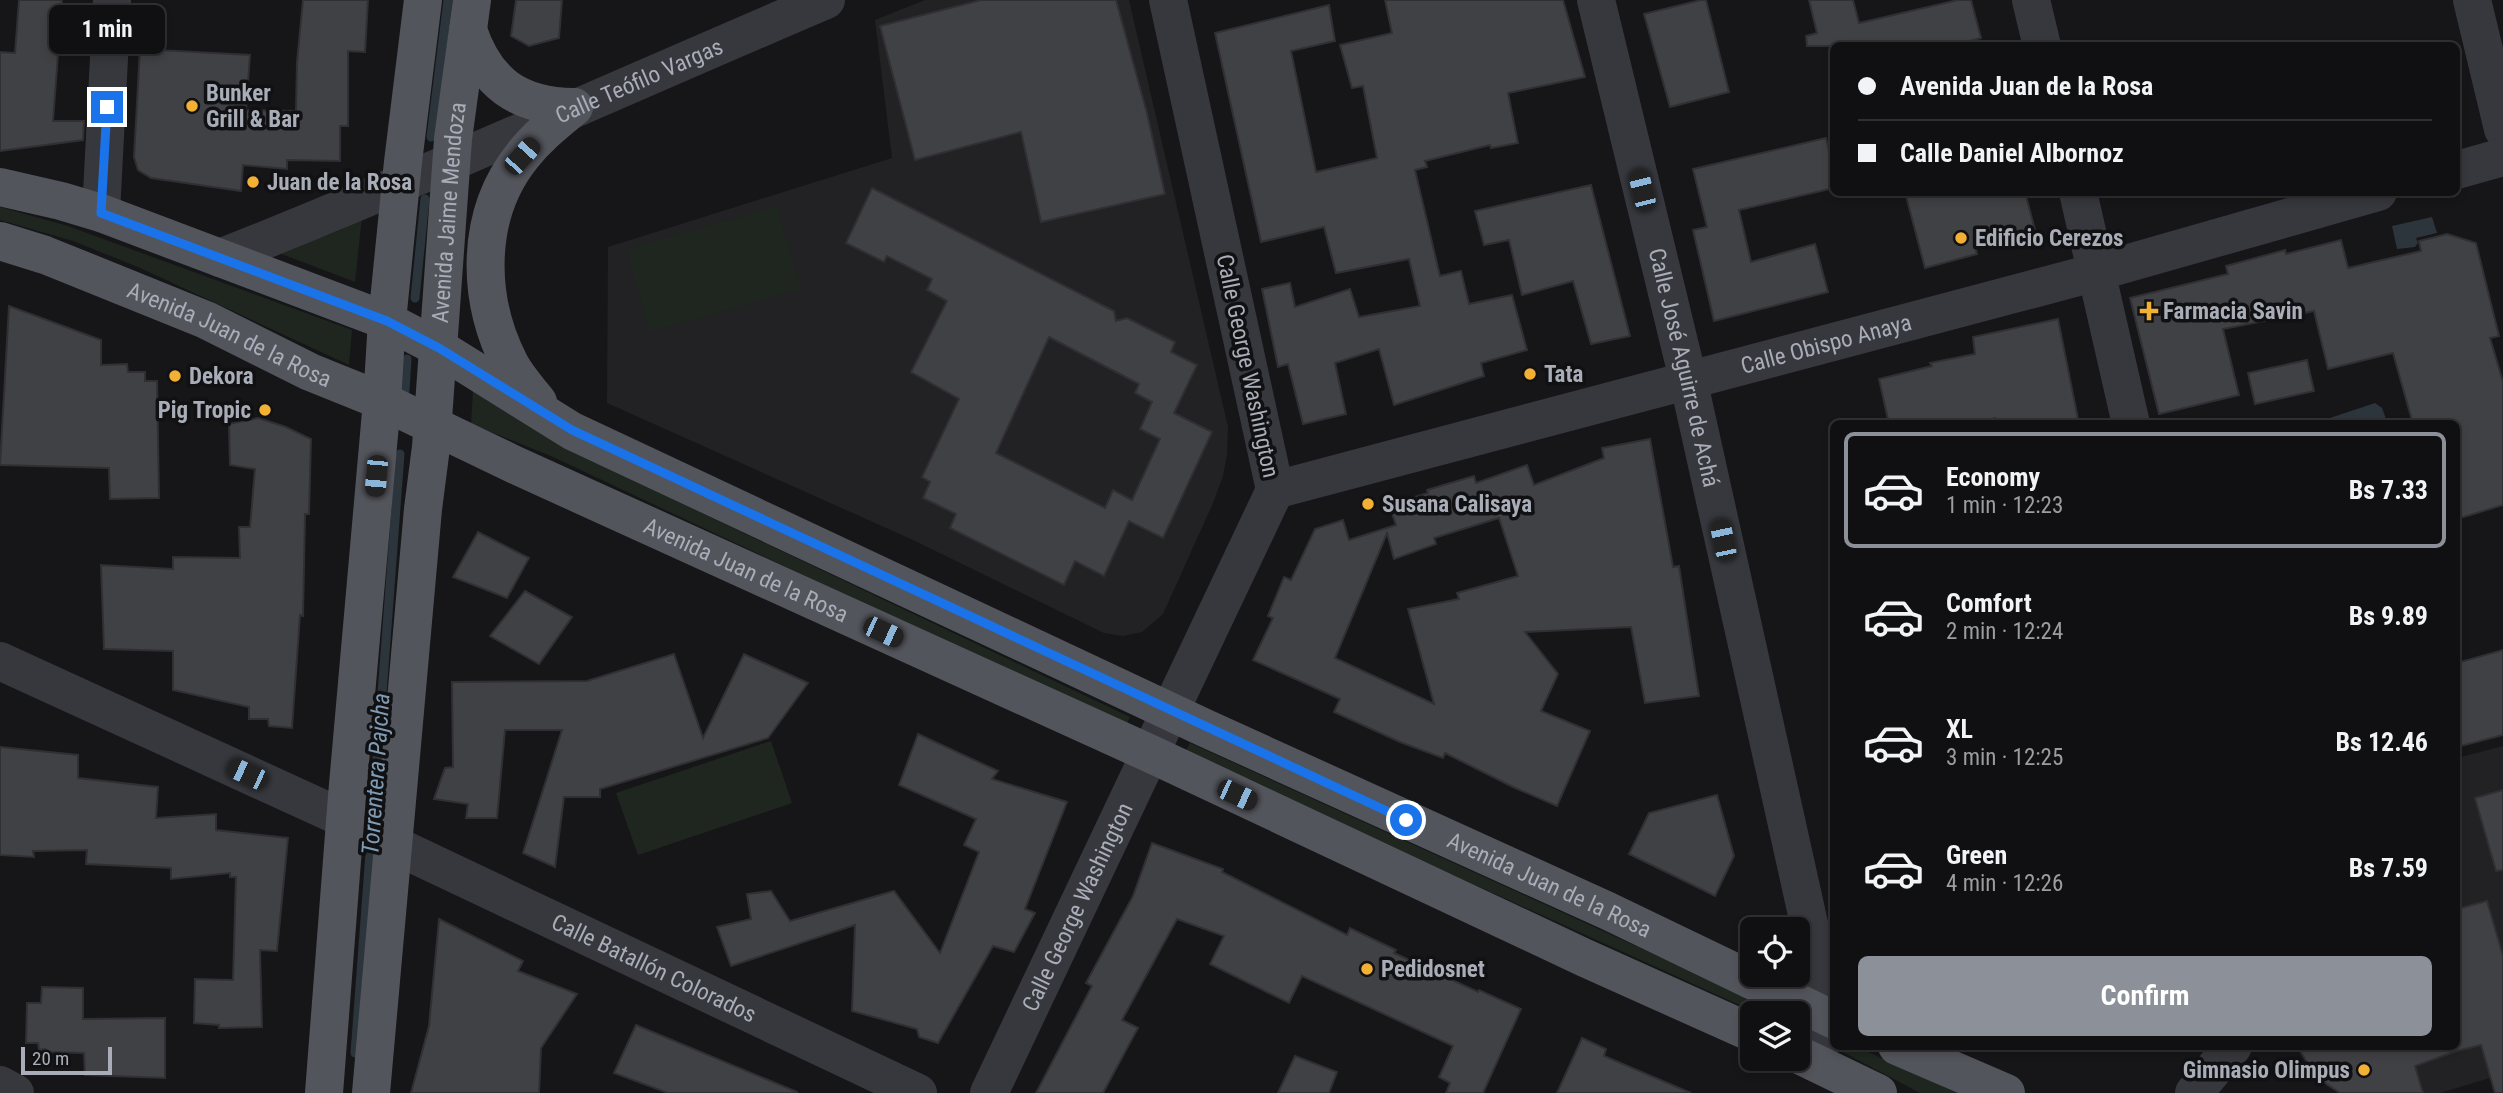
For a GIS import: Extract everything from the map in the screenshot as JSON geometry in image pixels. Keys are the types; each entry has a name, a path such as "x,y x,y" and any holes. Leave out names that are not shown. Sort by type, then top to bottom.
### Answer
{"main road":[{"path":"324,1093 387,321 423,0"},
{"path":"470,15 476,52 489,73 506,89 527,100 550,107 574,107"},
{"name":"Avenida Jaime Mendoza","path":"371,1093 439,348 453,139 470,15"},
{"path":"572,430 538,402 510,366 493,325 485,290 485,255 491,220 503,187 522,156 545,130 574,107"},
{"name":"Avenida Juan de la Rosa","path":"0,187 101,213 387,321 439,348 572,430 1171,711 1608,911 1830,1018"},
{"name":"Avenida Juan de la Rosa","path":"0,241 46,255 206,320 310,372 382,401 1151,754 1740,1029"},
{"path":"1906,1050 2006,1093"},
{"path":"1810,1060 1878,1093"}],"street":[{"path":"101,213 113,0"},
{"name":"Calle Teófilo Vargas","path":"220,258 356,204 574,107 826,0"},
{"name":"Calle George Washington","path":"989,1093 1275,490 1168,0"},
{"name":"Calle José Aguirre de Achá","path":"1596,0 1688,379 1830,1010"},
{"path":"2031,0 2041,42"},
{"path":"2473,0 2503,129"},
{"path":"2460,169 2503,157"},
{"path":"2079,196 2130,420"},
{"name":"Calle Obispo Anaya","path":"1275,490 2097,272 2364,196"},
{"path":"0,661 345,819"},
{"name":"Calle Batallón Colorados","path":"392,844 918,1093"},
{"path":"1810,1052 1830,1022"},
{"path":"2194,1093 2230,1050"},
{"path":"0,1085 15,1093"}],"shaded area":[{"path":"925,0 1129,0 1228,427 1223,476 1213,503 1163,614 1142,632 1123,636 1104,633 913,540 607,403 608,247 892,158 875,20"},
{"path":"777,206 801,289 650,332 626,249"},
{"path":"0,207 68,226 352,330 349,365 138,267 73,241 0,220"},
{"path":"362,217 355,282 279,253 340,230"},
{"path":"2432,217 2437,233 2416,238 2418,243 2415,247 2397,249 2392,226"},
{"path":"473,391 561,446 1130,717 1125,727 551,456 471,424"},
{"path":"2375,403 2382,408 2386,419 2331,420 2330,418"},
{"path":"771,741 792,803 638,855 616,793"},
{"path":"1190,743 1757,1001 1740,1001 1740,1005 1185,753"},
{"path":"2503,746 2503,1074 2440,1093 2423,1093 2411,1050 2460,1050 2460,757"},
{"path":"1864,1050 1958,1093 1920,1093 1841,1051"}],"building":[{"path":"19,0 62,0 53,121 84,121 83,140 0,151 0,52 15,53"},
{"path":"303,0 368,0 365,52 348,51 348,126 340,126 340,161 287,160 287,169 243,165 241,191 151,178 138,170 134,157 140,49 250,55 246,110 296,111"},
{"path":"516,0 562,0 559,38 529,46 511,36"},
{"path":"981,0 1116,0 1147,113 1165,194 1041,222 1021,132 915,160 880,26"},
{"path":"1385,0 1563,0 1585,77 1508,93 1518,143 1491,148 1490,145 1425,161 1427,167 1415,170 1440,276 1461,271 1469,304 1512,295 1527,350 1481,363 1484,376 1394,405 1379,349 1335,363 1346,414 1303,424 1288,364 1278,367 1262,289 1290,283 1295,307 1350,289 1359,317 1420,306 1409,259 1336,273 1324,227 1261,242 1215,33 1329,5 1335,41 1291,51 1316,172 1377,158 1363,86 1352,88 1340,45 1392,33"},
{"path":"1706,0 1729,92 1670,107 1644,14"},
{"path":"1809,0 1853,0 1859,23 1958,0 1971,0 1981,38 1966,42 1830,42 1830,46 1807,46 1806,36 1817,33"},
{"path":"1826,138 1830,155 1830,189 1739,210 1751,262 1815,244 1828,292 1714,321 1693,230 1707,227 1693,169"},
{"path":"1591,185 1630,336 1591,344 1573,281 1522,295 1509,240 1484,245 1475,211"},
{"path":"872,188 1114,311 1116,321 1127,318 1175,342 1171,352 1197,365 1174,413 1212,432 1163,538 1129,521 1104,576 1075,561 1064,585 950,528 956,514 923,498 930,482 922,477 959,399 911,372 947,301 927,290 932,279 887,256 884,262 846,243","holes":["1049,337 1139,384 1135,393 1152,402 1140,429 1160,439 1132,500 1113,490 1105,508 996,453"]},
{"name":"Edificio Cerezos","path":"1906,196 2026,196 2035,230 1975,246 1977,254 1925,268"},
{"path":"2447,234 2476,243 2499,336 2490,338 2503,382 2503,505 2460,518 2460,420 2412,420 2393,353 2328,369 2314,311 2223,329 2239,395 2159,414 2130,298 2228,274 2226,266 2285,250 2286,254 2341,240 2348,268 2421,251 2419,241"},
{"path":"9,306 101,340 101,365 127,364 128,372 145,372 145,381 157,381 159,498 110,499 109,468 0,465"},
{"path":"2058,319 2078,420 1888,420 1879,379 1932,366 1930,363 1975,354 1973,337"},
{"path":"2307,360 2314,391 2255,404 2248,373"},
{"path":"258,418 311,439 309,514 305,514 303,616 300,615 292,728 269,726 268,719 249,719 249,707 173,690 173,651 104,649 101,565 173,569 173,557 240,558 239,527 250,527 255,469 230,465 229,424"},
{"path":"1650,439 1673,567 1679,566 1699,696 1645,703 1631,627 1525,632 1558,674 1541,711 1590,731 1557,806 1445,753 1443,758 1334,712 1340,699 1253,660 1273,618 1268,616 1284,577 1291,580 1315,529 1343,520 1349,540 1396,525 1389,505 1428,493 1427,490 1474,476 1476,483 1527,465 1534,485 1604,458 1602,448","holes":["1499,518 1518,576 1457,593 1459,599 1408,609 1434,704 1335,658 1387,533 1394,559 1436,544 1434,538"]},
{"path":"478,532 529,558 507,598 453,577"},
{"path":"525,591 572,617 539,664 490,636"},
{"path":"2503,650 2503,735 2460,746 2460,662"},
{"path":"674,654 703,738 744,654 808,683 768,738 600,789 600,797 564,797 555,867 523,853 562,730 505,730 497,818 466,818 468,804 434,799 445,768 453,767 452,682 587,681"},
{"path":"918,734 998,771 992,779 1067,802 1025,909 1035,913 1014,952 993,946 938,1043 919,1037 917,1029 852,1011 855,925 731,966 717,927 751,919 747,894 771,891 790,921 894,891 940,953 979,852 964,845 976,819 899,785"},
{"path":"0,747 78,755 78,778 158,787 156,818 216,814 216,830 288,838 277,951 260,950 262,1027 219,1028 219,1025 194,1023 195,979 233,980 236,877 230,877 230,873 171,879 171,868 86,864 87,850 33,851 34,857 0,855"},
{"path":"2503,790 2503,870 2496,871 2475,798"},
{"path":"1717,795 1734,856 1715,896 1629,854 1649,813"},
{"path":"1152,843 1223,869 1222,872 1347,935 1350,928 1396,950 1394,953 1521,1009 1483,1093 1446,1093 1450,1083 1439,1077 1453,1046 1302,976 1289,1003 1210,964 1224,936 1177,919 1122,1020 1138,1028 1103,1093 1036,1093 1092,986 1086,983 1133,896"},
{"path":"2487,901 2503,956 2503,1093 2495,1093 2481,1045 2415,1066 2423,1093 2340,1093 2316,1077 2299,1050 2460,1050 2460,908"},
{"path":"439,919 523,961 518,971 577,994 541,1048 539,1093 411,1093 429,1026"},
{"path":"42,987 83,988 83,1019 165,1018 165,1078 85,1075 84,1053 46,1052 45,1049 39,1050 38,1043 26,1043 27,1003 41,1003"},
{"path":"636,1025 797,1093 668,1093 614,1073"},
{"path":"1582,1038 1606,1049 1604,1056 1691,1093 1557,1093"},
{"path":"1295,1056 1337,1072 1329,1093 1278,1093"}],"waterway":[{"name":"Torrentera Pajcha","path":"431,137 448,0"},
{"name":"Torrentera Pajcha","path":"415,298 425,199"},
{"name":"Torrentera Pajcha","path":"405,391 407,359"},
{"name":"Torrentera Pajcha","path":"355,1053 400,454"}],"place":[{"name":"Bunker Grill & Bar","path":"192,106"},
{"name":"Juan de la Rosa","path":"253,182"},
{"name":"Edificio Cerezos","path":"1961,238"},
{"name":"Farmacia Savin","path":"2149,311"},
{"name":"Tata","path":"1530,374"},
{"name":"Dekora","path":"175,376"},
{"name":"Pig Tropic","path":"265,410"},
{"name":"Susana Calisaya","path":"1368,504"},
{"name":"Pedidosnet","path":"1367,969"},
{"name":"Gimnasio Olimpus","path":"2364,1070"}],"route":[{"path":"107,107 101,213 387,321 439,348 572,430 1406,820"}]}
